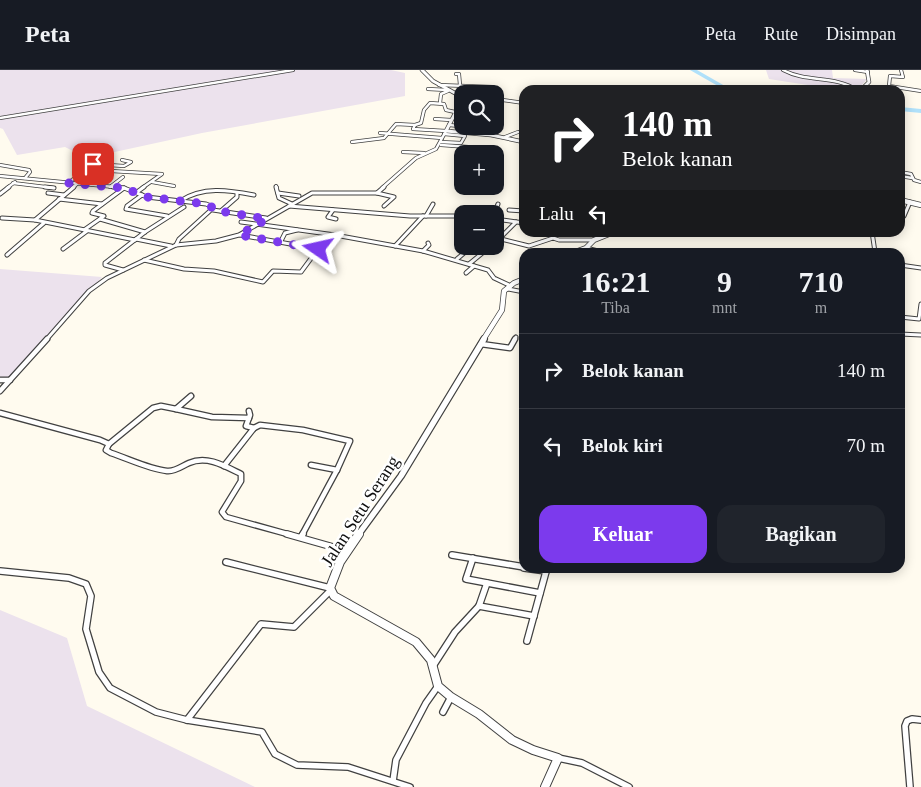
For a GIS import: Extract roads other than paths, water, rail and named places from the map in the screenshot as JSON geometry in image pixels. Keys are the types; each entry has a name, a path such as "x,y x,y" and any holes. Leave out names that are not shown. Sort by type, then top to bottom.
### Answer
{"street":[{"path":"0,118 293,70"},
{"path":"422,70 439,85 454,93"},
{"path":"783,70 798,76 840,81 852,85"},
{"path":"855,70 868,71 869,82 866,85"},
{"path":"888,85 890,76 902,77 901,70"},
{"path":"456,74 459,74 461,79 460,85"},
{"path":"439,85 454,85"},
{"path":"905,88 921,91"},
{"path":"428,89 448,90"},
{"path":"440,103 442,93 448,90"},
{"path":"504,100 519,102"},
{"path":"352,142 381,139 397,124 415,125 422,122 427,104 445,104 446,110 454,112"},
{"path":"377,193 416,158 436,150 454,114"},
{"path":"435,120 451,120"},
{"path":"380,133 442,138 465,136 461,143 442,138 414,129 415,125"},
{"path":"449,125 454,126"},
{"path":"505,137 518,132"},
{"path":"442,138 456,135"},
{"path":"486,135 519,141"},
{"path":"442,138 470,145"},
{"path":"403,152 428,154"},
{"path":"68,183 100,159"},
{"path":"93,164 126,166 131,162 122,160"},
{"path":"0,165 29,171 24,178 13,183 0,194"},
{"path":"0,170 7,166"},
{"path":"101,174 110,166"},
{"path":"112,171 162,174 137,192"},
{"path":"905,173 911,174 915,181 921,182"},
{"path":"0,176 124,188 152,198 209,204 212,209 267,219"},
{"path":"110,187 123,177"},
{"path":"905,177 912,178"},
{"path":"152,182 174,186"},
{"path":"13,183 54,188"},
{"path":"35,220 77,184"},
{"path":"276,186 281,200 291,205 332,210 454,216"},
{"path":"63,249 104,216 92,212 124,188"},
{"path":"180,200 186,195 200,190 254,195"},
{"path":"221,211 237,197 237,192"},
{"path":"48,193 64,195"},
{"path":"278,193 299,196"},
{"path":"2,218 35,220 135,240 174,245 216,241 239,235 315,193 368,195 377,193 394,197 384,206"},
{"path":"142,194 126,208 168,216"},
{"path":"59,199 102,204"},
{"path":"905,201 921,205"},
{"path":"905,214 910,202"},
{"path":"394,246 425,216 433,204"},
{"path":"123,270 105,265 105,263 145,232 184,207"},
{"path":"0,391 89,291 107,278 174,245 212,209"},
{"path":"332,210 328,218 336,219"},
{"path":"509,210 519,211"},
{"path":"100,219 145,232"},
{"path":"504,220 519,222"},
{"path":"241,222 394,246 456,259 488,270 494,278 519,290"},
{"path":"504,236 516,222"},
{"path":"7,255 44,223"},
{"path":"280,243 285,233 297,230"},
{"path":"144,260 184,269 214,271 263,282 273,271 301,272 318,249 239,235"},
{"path":"504,240 529,246 554,238 563,240 594,240 602,237"},
{"path":"586,248 594,240"},
{"path":"423,251 429,245 428,243"},
{"path":"456,259 461,255"},
{"path":"469,264 480,255"},
{"path":"466,273 474,266"},
{"path":"905,266 921,268"},
{"path":"509,287 519,282"},
{"name":"Jalan Setu Serang","path":"438,686 433,666 412,638 334,596 330,590 333,578 347,551 400,478 502,310 504,293 509,287"},
{"path":"905,317 919,318 921,304"},
{"path":"905,334 921,335"},
{"path":"480,344 510,348 516,337"},
{"path":"0,380 10,380"},
{"path":"176,409 191,396"},
{"path":"249,418 239,419 158,406 152,408 108,444 106,450 167,471 199,460 207,460 224,466 241,474 242,477 224,506 222,512 226,517 347,551"},
{"path":"249,411 246,426 254,428"},
{"path":"0,413 100,440 108,444"},
{"path":"224,466 254,428 260,425 350,441 337,470 301,537"},
{"path":"311,465 337,470"},
{"path":"452,555 519,567"},
{"path":"473,558 466,579 540,593"},
{"path":"187,720 261,624 294,627 330,590 226,562"},
{"path":"0,571 69,578 86,584 91,596 86,629 99,672 110,688 142,706 187,720 262,732 275,754 297,765 348,767 410,787"},
{"path":"527,641 546,573"},
{"path":"433,666 456,632 479,606 487,583"},
{"path":"479,606 534,616"},
{"path":"393,781 396,760 426,703 438,686 451,698 479,714 512,740 533,750 582,763 629,787"},
{"path":"443,712 451,698"},
{"path":"910,787 905,726 907,721 912,719 921,720"},
{"path":"545,787 558,758"}],"waterway":[{"path":"693,70 720,85"},
{"path":"905,109 921,111"}]}
